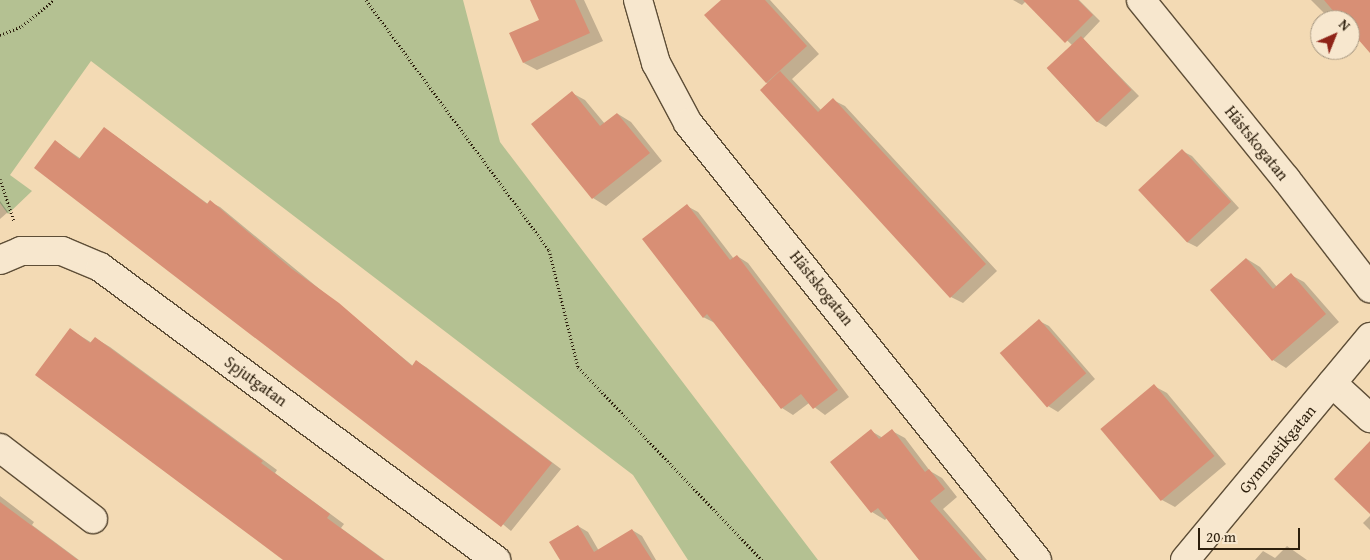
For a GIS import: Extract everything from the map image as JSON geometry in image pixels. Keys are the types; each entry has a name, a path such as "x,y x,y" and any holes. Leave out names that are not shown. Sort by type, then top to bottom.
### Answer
{"street":[{"name":"Hästskogatan","path":"638,0 656,63 688,123 1037,560"},
{"name":"Hästskogatan","path":"1141,0 1286,179 1370,288"},
{"name":"Spjutgatan","path":"10,255 62,251 100,267 496,560"},
{"name":"Gymnastikgatan","path":"1185,560 1370,337"},
{"path":"1332,383 1370,418"},
{"path":"0,448 93,518"}],"path":[{"path":"0,35 22,26 54,0"},
{"path":"366,0 549,250 578,367 762,560"},
{"path":"0,179 10,255"}],"green space":[{"path":"0,0 463,0 500,142 818,560 688,560 633,475 91,61 10,175 32,191 8,214 0,203"}],"building":[{"path":"530,0 575,0 590,33 523,63 509,33 539,20"},
{"path":"721,0 765,0 807,46 766,83 704,15"},
{"path":"1023,0 1078,0 1093,15 1065,43"},
{"path":"1324,0 1370,0 1370,53 1360,42 1360,10 1332,10"},
{"path":"1081,36 1131,90 1097,122 1047,68"},
{"path":"780,71 818,112 833,98 986,264 950,298 760,90"},
{"path":"572,91 600,126 617,113 650,153 592,199 531,124"},
{"path":"104,127 207,204 210,200 292,269 339,303 412,366 416,360 552,463 501,527 34,168 55,140 79,159"},
{"path":"1182,149 1231,202 1187,243 1138,190"},
{"path":"687,204 730,260 737,255 838,390 813,409 801,394 781,409 707,314 703,318 642,239"},
{"path":"1246,258 1273,289 1291,273 1326,314 1272,361 1210,290"},
{"path":"1039,319 1086,373 1047,407 1000,353"},
{"path":"70,328 90,343 95,337 263,461 261,463 330,514 327,518 384,560 283,560 35,375"},
{"path":"1154,384 1214,456 1161,501 1100,429"},
{"path":"871,429 879,439 892,429 925,472 929,469 945,489 930,501 982,560 919,560 878,508 871,513 830,462"},
{"path":"1370,441 1370,514 1334,479"},
{"path":"0,502 78,560 0,560"},
{"path":"578,525 594,552 632,529 652,560 560,560 549,542"}]}
